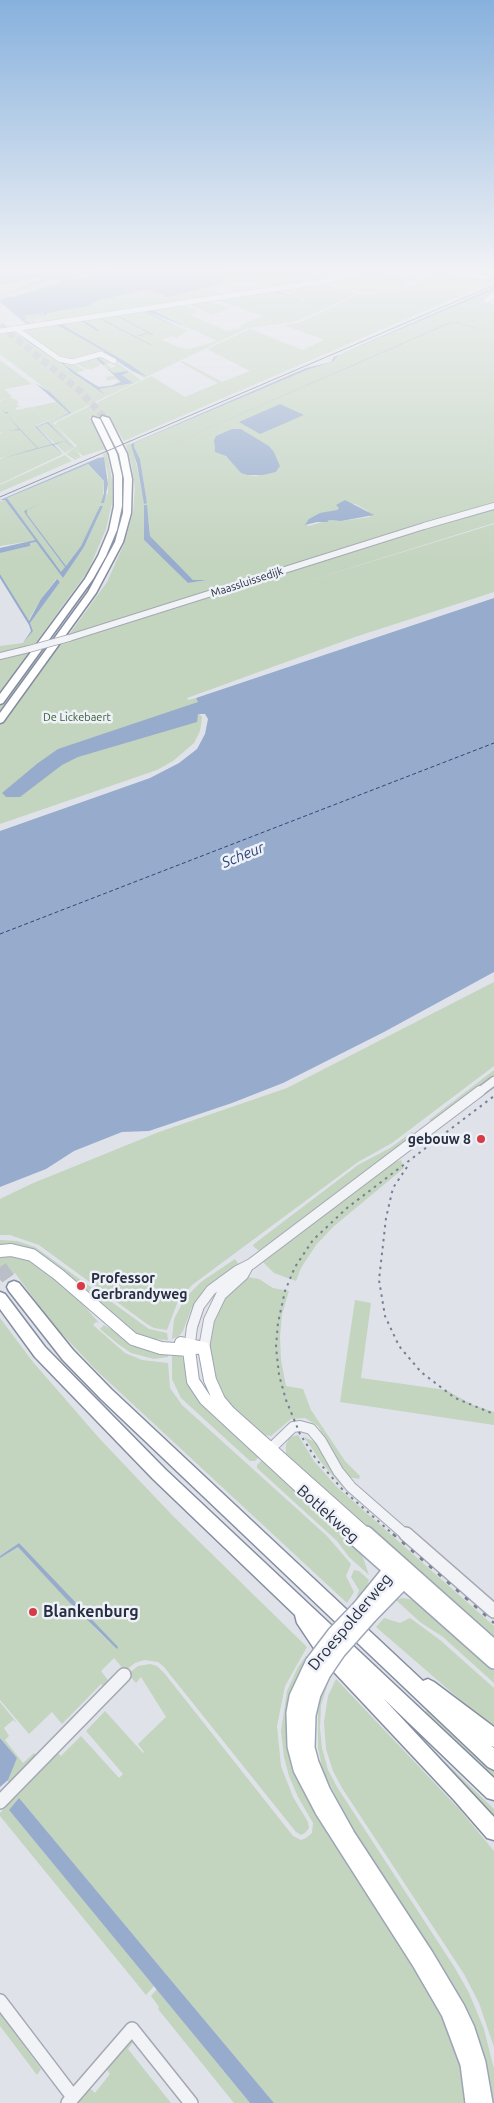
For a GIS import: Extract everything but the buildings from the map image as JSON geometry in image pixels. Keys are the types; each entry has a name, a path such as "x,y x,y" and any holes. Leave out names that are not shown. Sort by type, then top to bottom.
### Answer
{"highway":[{"path":"0,701 89,579 110,537 118,506 118,476 113,454 100,419 123,454 128,479 127,513 119,542 92,593 0,720"},
{"path":"14,1288 68,1355 106,1394 494,1761"},
{"path":"0,1298 40,1352 84,1399 494,1791"},
{"path":"288,1595 325,1650 461,1793 494,1831"},
{"path":"382,1653 494,1738"}],"main road":[{"path":"6,1251 22,1252 37,1259 59,1275 133,1339 162,1348 190,1346 204,1348"},
{"name":"Botlekweg","path":"190,1346 193,1381 201,1394 397,1568 494,1648"},
{"name":"Botlekweg","path":"204,1348 208,1375 219,1400 267,1451"},
{"name":"Botlekweg","path":"397,1568 403,1581 494,1661"},
{"name":"Droespolderweg","path":"397,1568 338,1651 318,1668 297,1697 294,1713 295,1746 301,1769 323,1811 420,1962 449,2013 468,2064 473,2103"},
{"name":"Droespolderweg","path":"365,1612 403,1581"},
{"name":"Droespolderweg","path":"318,1668 308,1715 307,1748 311,1763 323,1792 347,1835 426,1956 457,2008 467,2029 478,2063 485,2103"}],"street":[{"name":"Maassluissedijk","path":"0,656 69,638 494,506"},
{"path":"190,1346 192,1327 199,1306 212,1290 238,1270 248,1266 494,1081"},
{"path":"204,1348 209,1320 221,1295 243,1275 248,1266"},
{"path":"267,1451 293,1427 300,1426 311,1429 321,1441 338,1471 351,1487 494,1611"},
{"path":"0,1802 124,1675"},
{"path":"0,2001 71,2100 132,2029 191,2103"}],"green space":[{"path":"0,365 7,365 32,384 5,389 12,396 10,398 15,399 19,403 16,405 21,406 15,408 17,410 31,407 38,413 32,407 56,402 69,413 37,425 35,428 63,454 0,484 0,459 6,457 0,458 0,433 2,432 0,432 0,401 6,399 0,400"},
{"path":"15,365 63,365 107,396 53,423 75,447 65,453 37,427 47,422 72,448 48,422 70,413 50,392"},
{"path":"65,365 76,365 85,370 75,373"},
{"path":"79,365 83,367 81,365 99,365 93,369 86,369"},
{"path":"107,365 111,368 117,366 115,365 120,365 141,380 108,396 89,381 100,387 112,385 120,382 115,379 102,382 107,380 105,377 118,375 132,383 122,375 127,371 114,373 104,366"},
{"path":"131,365 171,365 144,378 133,371 139,373"},
{"path":"186,365 191,365 222,382 250,371 239,365 299,365 124,441 109,416 89,417 105,449 83,456 76,450 81,457 75,460 66,454 77,446 55,425 57,422 151,376 185,397 218,383"},
{"path":"323,365 494,365 494,505 68,636 107,582 124,544 133,513 135,489 132,466 126,445 132,443 144,503 147,503 140,459 134,443 307,370","holes":["241,429 269,446 280,466 276,472 255,476 241,473 233,462 214,447 214,440 216,436 223,433","355,504 368,511 370,517 341,521 329,520 309,526 306,525 313,518 337,510 339,508 337,505","144,505 149,521 150,536 193,580 207,580 188,583 144,540"]},
{"path":"107,453 112,480 112,503 106,529 88,571 34,645 0,654 0,646 23,643 33,631 30,623 60,582 56,579 28,621 0,574 0,553 30,546 30,543 36,542 63,578 84,547 103,506 81,546 66,566 27,514 27,510 25,511 26,515 65,567 61,573 7,498 87,464 104,481 103,497 108,493 108,474 103,454"},
{"path":"65,455 72,461 0,492 0,485"},
{"path":"5,500 35,540 0,546 0,501"},
{"name":"De Lickebaert","path":"494,508 494,523 286,588 494,524 494,592 355,637 187,698 188,700 196,698 198,702 192,705 202,717 200,731 194,743 173,761 157,770 0,824 0,658"},
{"path":"494,982 494,1066 392,1143 358,1162 192,1285 178,1301 167,1330 154,1328 147,1324 39,1245 10,1235 0,1235 0,1199 31,1184 159,1132 287,1088"},
{"path":"494,1070 494,1075 431,1121 429,1120"},
{"path":"412,1132 415,1134 259,1251 253,1246 358,1165 390,1148"},
{"path":"401,1160 404,1168 333,1227 316,1245 301,1268 296,1281 274,1273 263,1262 387,1165"},
{"path":"0,1240 17,1241 35,1247 92,1288 89,1291 67,1278 42,1257 0,1248"},
{"path":"0,1256 28,1259 41,1267 80,1301 99,1323 96,1322 93,1325 125,1353 142,1360 168,1363 170,1388 182,1405 327,1536 351,1564 346,1576 354,1592 347,1603 96,1370 51,1322 15,1273 0,1281"},
{"path":"235,1259 240,1266 199,1298 191,1309 183,1331 179,1336 172,1339 174,1319 185,1298 201,1282"},
{"path":"247,1277 259,1279 273,1288 289,1291 282,1314 280,1337 281,1360 286,1386 303,1389 311,1410 345,1461 360,1476 359,1479 348,1477 318,1426 305,1418 291,1419 271,1436 262,1435 221,1397 207,1349 210,1332 220,1303"},
{"path":"89,1293 94,1297 99,1293 149,1329 167,1333 168,1340 150,1339 135,1335 104,1310"},
{"path":"355,1300 371,1303 361,1378 446,1390 473,1405 494,1412 494,1425 340,1402"},
{"path":"0,1318 33,1362 99,1438 172,1515 307,1647 285,1686 277,1726 281,1766 293,1797 308,1822 309,1828 305,1833 301,1835 296,1832 164,1667 158,1662 144,1660 135,1663 125,1671 114,1658 101,1671 111,1684 106,1689 101,1684 62,1724 52,1712 29,1734 0,1700 0,1558 18,1547 115,1649 19,1543 0,1556"},
{"path":"104,1325 117,1333 168,1351 168,1357 154,1359 131,1353 100,1329"},
{"path":"172,1352 182,1356 189,1377 261,1455 255,1461 250,1461 181,1398 172,1379"},
{"path":"298,1435 314,1461 336,1486 494,1626 494,1644 286,1455 286,1444 290,1437"},
{"path":"304,1437 315,1442 346,1491 321,1462"},
{"path":"264,1458 300,1497 361,1552 369,1575 349,1557 337,1541 257,1468 257,1465"},
{"path":"354,1570 359,1571 369,1580 365,1590 355,1603 359,1590 351,1577"},
{"path":"402,1598 420,1603 494,1666 494,1683 443,1637 420,1622 396,1600"},
{"path":"384,1618 400,1623 410,1618 440,1640 494,1688 494,1729 376,1627"},
{"path":"306,1656 309,1660 293,1687 287,1713 288,1749 296,1775 313,1809 436,2004 455,2047 461,2067 466,2103 274,2103 19,1799 9,1810 154,1986 146,1995 0,1816 0,1813 13,1798 58,1753 61,1756 81,1736 119,1778 123,1774 86,1731 105,1711 144,1752 138,1744 166,1717 141,1677 136,1683 128,1674 138,1666 150,1664 157,1666 165,1674 293,1836 301,1840 306,1838 312,1833 313,1823 298,1797 289,1776 284,1757 281,1731 287,1691 298,1667"},
{"path":"327,1678 329,1680 321,1705 320,1728 322,1748 328,1770 337,1787 455,1968 469,1993 484,2029 494,2069 494,2103 492,2103 486,2062 468,2014 360,1844 323,1771 318,1748 318,1712 316,1712"},
{"path":"336,1679 460,1810 494,1851 494,2047 479,2003 464,1974 342,1788 333,1771 326,1749 324,1722 328,1696"},
{"path":"0,1702 17,1723 13,1720 4,1728 9,1736 5,1740 23,1763 34,1753 38,1758 10,1784 7,1780 17,1758 0,1738"},
{"path":"428,1708 494,1768 494,1778 425,1713"},
{"path":"444,1761 494,1809 494,1823 441,1764"},
{"path":"157,1989 250,2103 234,2103 158,2009 159,2007 151,1996"},
{"path":"0,2014 41,2069 37,2075 0,2026"},
{"path":"130,2040 134,2041 128,2049 171,2103 73,2103 88,2086 95,2093 110,2074 104,2066"}],"water":[{"path":"64,365 98,387 111,386 121,382 105,367 114,373 129,372 122,375 133,383 99,389 107,396"},
{"path":"123,365 131,365 147,377"},
{"path":"322,365 134,443 140,459 147,503 144,504 137,464 131,445 133,443 306,368"},
{"path":"352,365 354,365 163,448"},
{"path":"35,383 50,392 71,413 48,422 73,448 65,441 54,445 64,454 52,445 0,459 37,448 20,430 7,431 19,429 7,415 38,448 52,444 35,427 69,413","holes":["47,423 65,440 53,444 37,427"]},
{"path":"280,404 304,415 260,434 239,422"},
{"path":"232,429 241,429 269,446 280,466 276,472 263,475 247,475 241,473 226,456 215,452 214,440 216,436"},
{"path":"104,457 108,484 104,503 101,503 104,493 104,481 88,464 7,498 61,572 65,567 24,511 44,502 27,510 27,514 66,566 81,546 100,506 103,506 84,547 63,578 36,542 30,543 30,546 0,553 0,548 35,540 5,500 0,500"},
{"path":"345,500 374,515 341,521 329,520 327,522 305,525 309,519 320,513 337,510 339,508 336,505"},
{"path":"144,505 147,505 150,536 193,580 207,580 188,583 144,540"},
{"path":"0,574 29,621 41,599 57,579 60,582 30,623 33,631 23,643 31,631 29,625 0,578"},
{"name":"Scheur","path":"494,598 494,972 384,1032 283,1083 232,1103 149,1131 122,1132 74,1151 46,1169 0,1187 0,831 150,778 179,763 197,749 205,734 208,719 205,714 198,714 197,722 78,757 62,765 20,797 6,797 2,793 58,749 198,702 196,698"},
{"path":"19,1543 118,1647 117,1649 70,1603 18,1547 0,1558 0,1556"},
{"path":"0,1738 17,1758 8,1780 0,1787"},
{"path":"19,1798 274,2103 250,2103 9,1810"}],"ferry route":[{"path":"0,934 494,743"}],"tunnel":[{"path":"49,365 80,391 105,418"},
{"path":"0,1267 14,1287"}],"tram line":[{"path":"0,497 307,365"}],"railway":[{"path":"395,1536 343,1490 316,1459 300,1434 286,1400 279,1375 276,1347 278,1323 285,1291 295,1267 313,1240 347,1208 494,1096"},
{"path":"407,1167 393,1188 386,1218 379,1280 385,1316 399,1346 421,1372 455,1398 494,1414"},
{"path":"393,1534 494,1623"}],"place":[{"name":"gebouw 8","path":"481,1139"},
{"name":"Professor Gerbrandyweg","path":"81,1286"},
{"name":"Blankenburg","path":"33,1612"}]}
